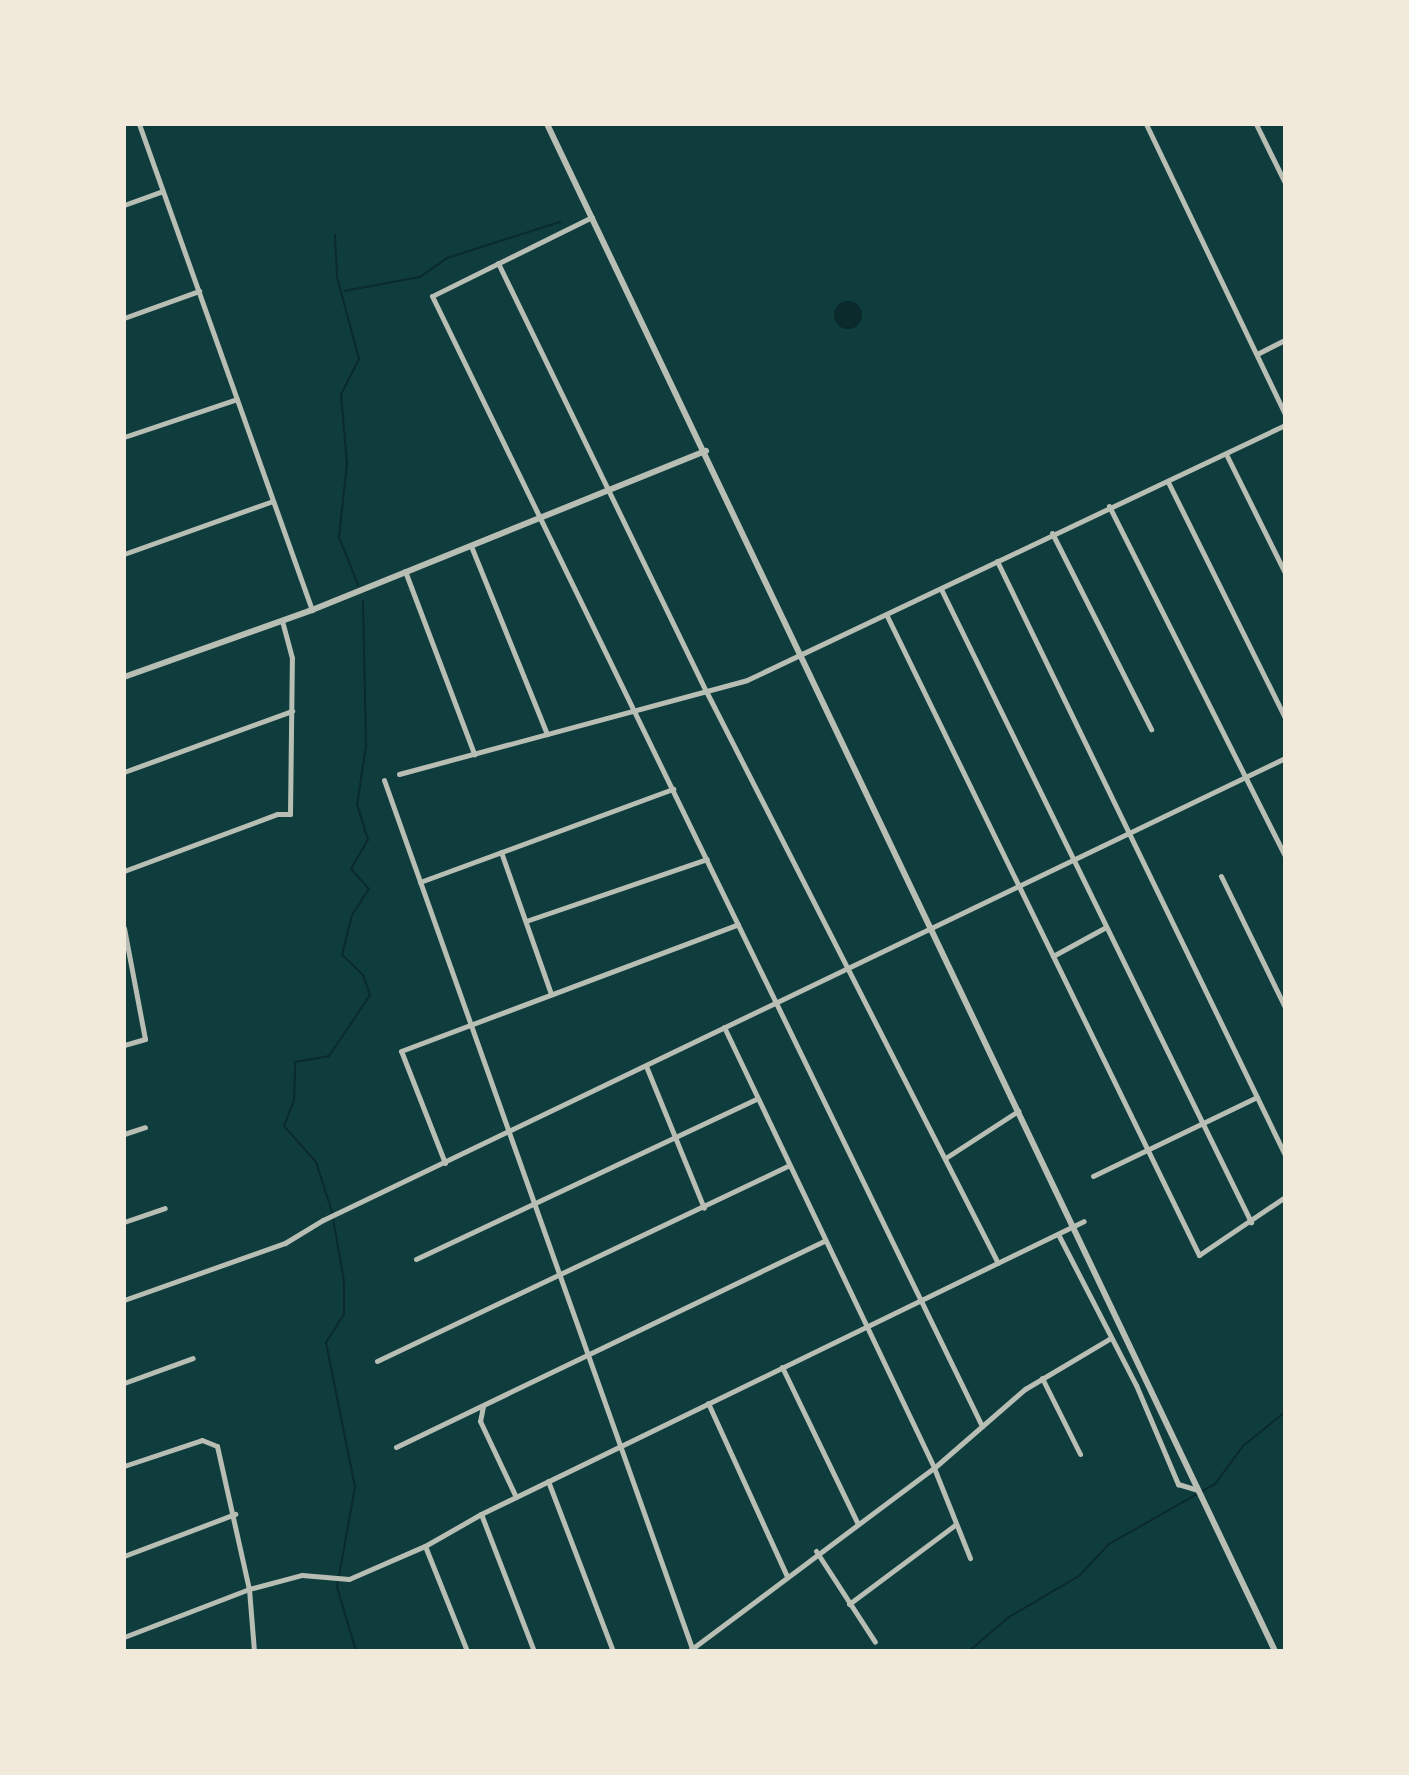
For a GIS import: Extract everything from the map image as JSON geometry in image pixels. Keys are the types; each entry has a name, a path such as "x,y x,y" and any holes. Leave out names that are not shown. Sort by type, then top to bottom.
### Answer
{"street":[{"path":"139,124 312,610"},
{"path":"547,124 706,451 1275,1651"},
{"path":"1146,124 1285,414"},
{"path":"1256,124 1285,183"},
{"path":"124,205 163,191"},
{"path":"592,217 432,296 982,1426"},
{"path":"498,263 845,970 947,1157 998,1263"},
{"path":"124,318 199,291"},
{"path":"1257,354 1285,340"},
{"path":"124,437 237,399"},
{"path":"399,774 706,691 802,656 942,591 1052,533 1168,482 1285,425"},
{"path":"124,677 312,610 706,451"},
{"path":"1226,454 1285,573"},
{"path":"1168,482 1285,718"},
{"path":"124,554 273,501"},
{"path":"1109,506 1242,778 1285,856"},
{"path":"1052,533 1151,729"},
{"path":"471,546 547,734"},
{"path":"997,561 1285,1155"},
{"path":"405,571 474,754"},
{"path":"942,591 1251,1223"},
{"path":"887,616 1199,1255 1251,1223 1285,1197"},
{"path":"124,871 277,814 290,814 292,658 282,620"},
{"path":"124,772 292,711"},
{"path":"124,1300 285,1243 1018,884 1285,758"},
{"path":"384,780 692,1650 816,1551 934,1468 1042,1378 1111,1338"},
{"path":"420,882 673,789"},
{"path":"501,852 552,994"},
{"path":"526,921 707,859"},
{"path":"1221,876 1285,1007"},
{"path":"445,1163 401,1051 738,924"},
{"path":"1053,956 1106,927"},
{"path":"124,928 127,966 145,1039 124,1045"},
{"path":"724,1027 934,1468 970,1558"},
{"path":"646,1066 704,1208"},
{"path":"1093,1176 1257,1097"},
{"path":"416,1259 756,1099"},
{"path":"947,1157 1018,1111"},
{"path":"124,1134 145,1127"},
{"path":"377,1361 788,1166"},
{"path":"124,1222 165,1208"},
{"path":"124,1637 249,1589 307,1575 349,1579 425,1546 481,1514 866,1324 1084,1221"},
{"path":"1058,1234 1111,1338 1178,1484 1198,1490"},
{"path":"396,1447 824,1241"},
{"path":"124,1383 193,1358"},
{"path":"782,1367 857,1522"},
{"path":"1042,1378 1080,1454"},
{"path":"708,1403 787,1576"},
{"path":"484,1406 480,1421 516,1497"},
{"path":"124,1466 210,1440 217,1446 235,1514 249,1589 254,1651"},
{"path":"548,1481 613,1651"},
{"path":"124,1556 235,1514"},
{"path":"481,1514 534,1651"},
{"path":"849,1604 955,1525"},
{"path":"425,1546 467,1651"},
{"path":"816,1551 875,1642"}],"water":[{"path":"848,301 858,305 862,315 858,325 848,329 838,325 834,315 838,305"}],"waterway":[{"path":"344,291 420,277 447,258 560,222"},
{"path":"335,235 337,277 359,359 341,394 347,464 339,537 358,585"},
{"path":"332,1212 316,1162 284,1126 294,1100 295,1062 329,1056 370,995 363,975 342,955 352,915 369,889 351,869 368,840 357,805 366,746 363,601"},
{"path":"333,1218 344,1282 344,1314 326,1343 355,1487 337,1587 356,1651"},
{"path":"969,1651 1009,1617 1079,1576 1109,1544 1215,1484 1243,1446 1285,1412"}]}
